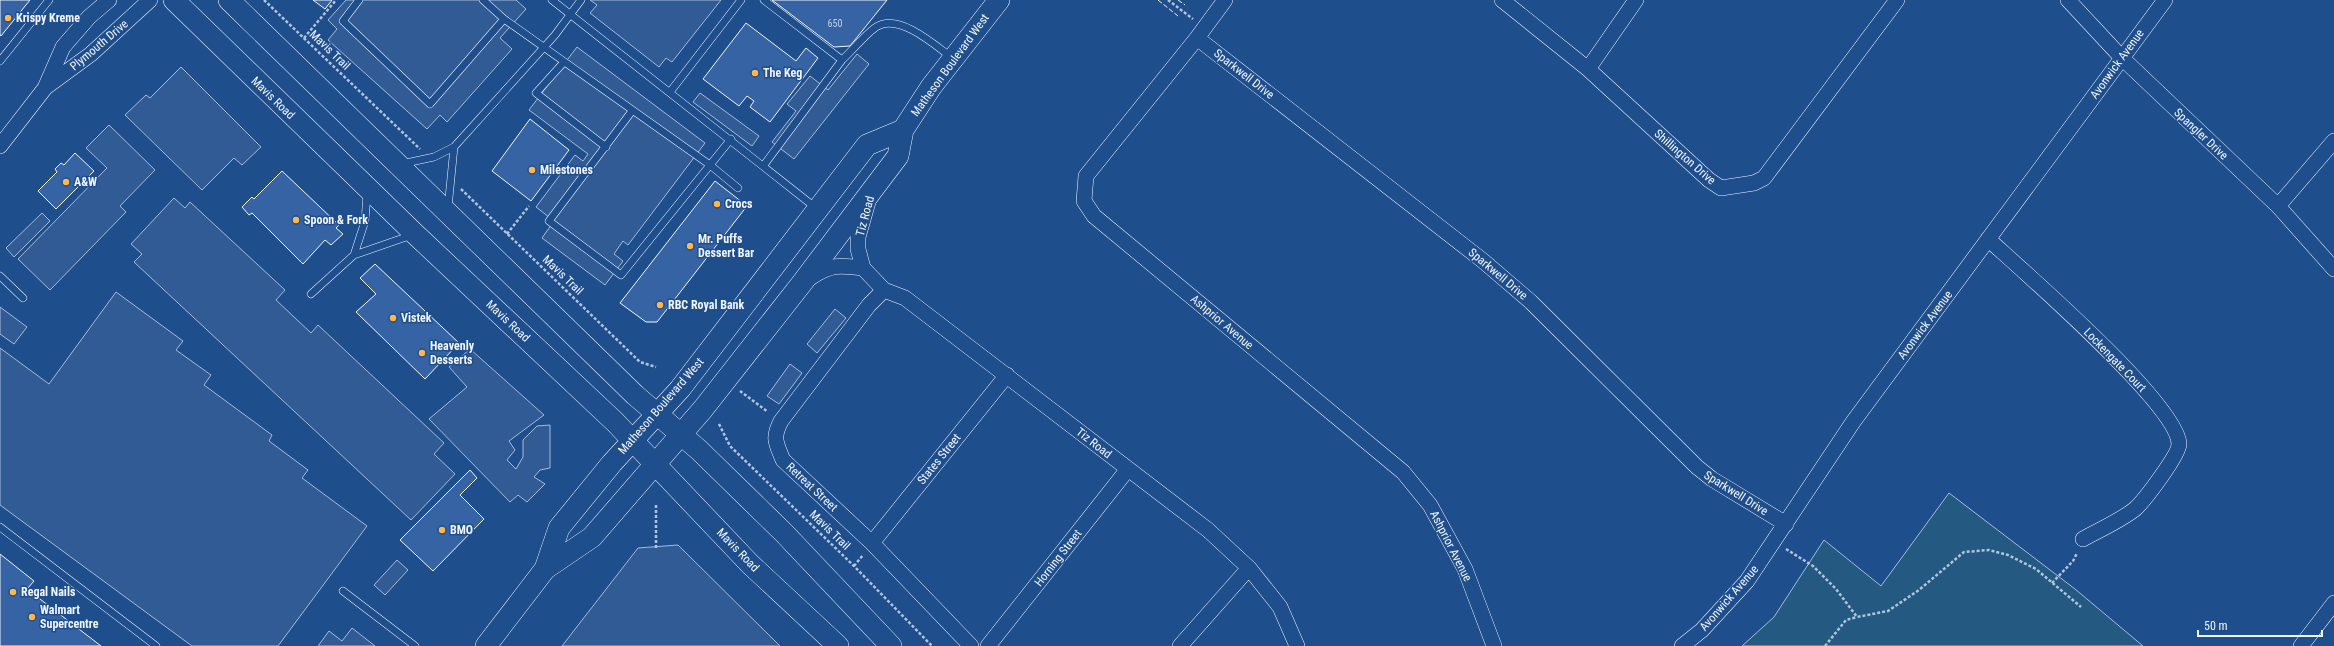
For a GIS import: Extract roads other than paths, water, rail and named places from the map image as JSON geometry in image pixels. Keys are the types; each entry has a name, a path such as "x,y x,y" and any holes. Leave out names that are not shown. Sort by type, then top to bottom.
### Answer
{"main road":[{"name":"Mavis Road","path":"174,0 367,188 632,440 750,564 838,646"},
{"path":"229,0 635,395 681,434 784,533 890,646"},
{"name":"Matheson Boulevard West","path":"486,646 545,570 592,536 655,464 681,434 802,283 872,187 898,156 903,130 931,87 999,0"},
{"name":"Matheson Boulevard West","path":"545,570 560,528 632,440 680,389 867,145 903,130"}],"street":[{"name":"Plymouth Drive","path":"0,146 45,88 63,47 89,17 109,0"},
{"name":"Plymouth Drive","path":"45,88 91,54 150,0"},
{"name":"Ashprior Avenue","path":"1225,0 1201,33 1086,176 1084,201 1094,216 1403,472 1430,505 1465,569 1494,646"},
{"name":"Shillington Drive","path":"1502,0 1588,69 1709,180 1721,188 1754,183 1764,178 1897,0"},
{"path":"1588,69 1636,0"},
{"name":"Spangler Drive","path":"2068,0 2122,58 2278,206 2334,269"},
{"name":"Avonwick Avenue","path":"1682,646 1702,630 1747,581 1853,422 2165,0"},
{"name":"Sparkwell Drive","path":"1201,33 1482,260 1531,302 1707,475 1786,524"},
{"path":"2278,206 2334,141"},
{"name":"Tiz Road","path":"872,187 858,237 858,249 863,268 884,290 905,298 1208,530 1249,568 1280,607 1297,646"},
{"name":"Lockengate Court","path":"1988,239 2135,377 2172,424 2179,444 2176,456 2135,509 2082,539"},
{"path":"802,283 824,268 837,265 863,268"},
{"name":"Retreat Street","path":"884,290 869,305 774,433 776,444 783,460 872,543 971,646"},
{"name":"States Street","path":"872,543 1007,376"},
{"name":"Horning Street","path":"988,646 1128,469"},
{"path":"1180,646 1249,568"},
{"path":"2300,646 2334,603"}],"lane":[{"path":"0,61 49,0"},
{"path":"359,0 343,21 430,104 504,19"},
{"path":"483,0 504,19 710,165 738,188"},
{"path":"552,0 731,139 818,209"},
{"path":"398,164 434,157 454,147 544,48 581,0"},
{"path":"670,92 741,0"},
{"path":"764,0 842,60"},
{"path":"764,165 842,60 878,25 898,23 921,35 953,58"},
{"path":"564,62 536,94 606,147"},
{"path":"632,111 549,221 621,275 731,139"},
{"path":"448,212 454,147"},
{"path":"354,255 365,221 367,188"},
{"path":"311,294 354,255 415,234"},
{"path":"0,276 23,298"},
{"path":"0,526 156,646"},
{"path":"343,591 415,646"}],"place":[{"name":"Krispy Kreme","path":"8,18"},
{"name":"The Keg","path":"755,73"},
{"name":"Milestones","path":"532,170"},
{"name":"A&W","path":"66,182"},
{"name":"Crocs","path":"717,204"},
{"name":"Spoon & Fork","path":"296,220"},
{"name":"Mr. Puffs Dessert Bar","path":"690,246"},
{"name":"RBC Royal Bank","path":"660,305"},
{"name":"Vistek","path":"393,318"},
{"name":"Heavenly Desserts","path":"422,353"},
{"name":"BMO","path":"442,530"},
{"name":"Regal Nails","path":"13,592"},
{"name":"Walmart Supercentre","path":"32,617"}]}
